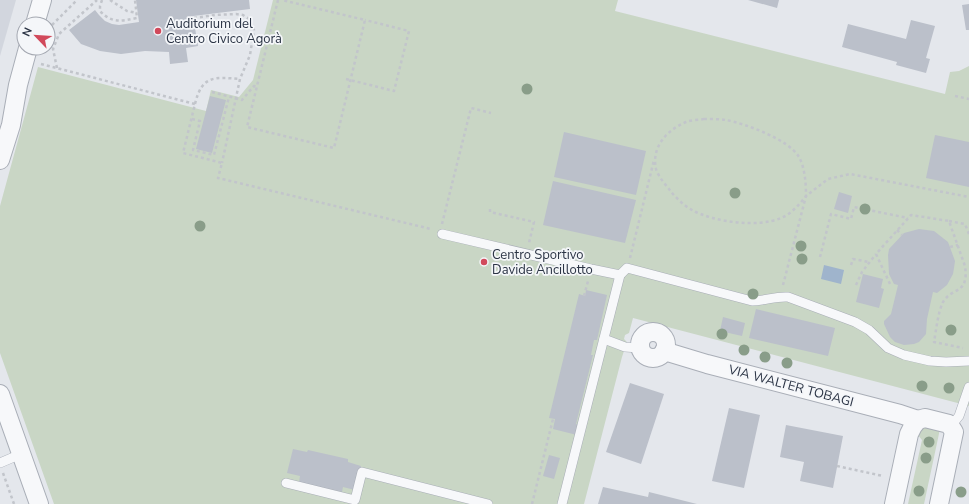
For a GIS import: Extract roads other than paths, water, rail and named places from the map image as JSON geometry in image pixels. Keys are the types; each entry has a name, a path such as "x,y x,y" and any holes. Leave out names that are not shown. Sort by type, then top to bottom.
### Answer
{"street":[{"path":"42,0 43,16"},
{"path":"0,160 11,125 18,85 26,56"},
{"name":"VIA WALTER TOBAGI","path":"639,348 648,358 658,357 664,351 707,364 918,420 925,418 945,422 951,426"},
{"path":"0,394 39,504"},
{"path":"894,504 909,434 918,420"},
{"path":"939,504 954,432 951,426"}],"lane":[{"path":"441,233 620,275"},
{"path":"562,504 620,275 627,268 752,301 761,301 780,296 788,296 845,318 869,330 888,348 904,355 930,361 969,361"},
{"path":"604,340 625,347 639,348"},
{"path":"951,426 959,416 969,387"},
{"path":"1,467 21,454"},
{"path":"286,483 355,500 362,472 488,504"}],"water":[{"path":"824,265 844,270 841,284 821,279"}],"place":[{"name":"Auditorium del Centro Civico Agorà","path":"158,31"},
{"name":"Centro Sportivo Davide Ancillotto","path":"484,262"}]}
